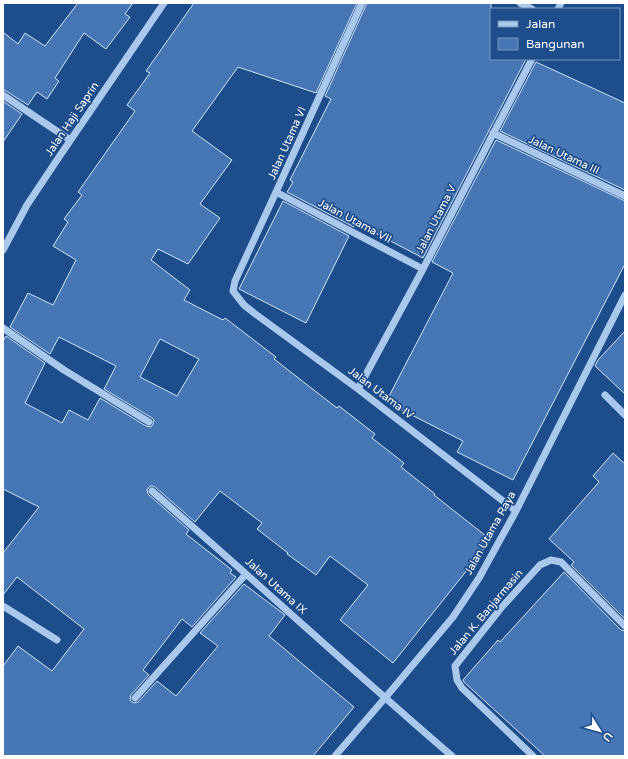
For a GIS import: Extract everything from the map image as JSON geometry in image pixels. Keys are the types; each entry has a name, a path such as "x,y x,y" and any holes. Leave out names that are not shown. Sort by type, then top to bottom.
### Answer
{"street":[{"name":"Jalan Haji Saprin","path":"3,250 27,205 164,3"},
{"name":"Jalan Utama VI","path":"233,291 235,281 362,3"},
{"path":"520,3 530,8"},
{"name":"Jalan Utama V","path":"358,389 423,269 531,60"},
{"path":"3,96 70,140"},
{"name":"Jalan Utama III","path":"493,133 625,196"},
{"name":"Jalan Utama VII","path":"276,192 423,269"},
{"name":"Jalan Utama IV","path":"233,291 244,305 254,313 358,389 516,511"},
{"name":"Jalan Utama Raya","path":"335,756 453,617 479,578 516,511 625,295"},
{"path":"3,328 64,370 149,422"},
{"path":"604,395 625,414"},
{"name":"Jalan Utama IX","path":"152,491 452,756"},
{"name":"Jalan K. Banjarmasin","path":"533,756 462,688 457,680 454,666 501,608 540,565 551,560 561,562 625,626"},
{"path":"135,698 246,574"},
{"path":"3,606 57,640"}],"building":[{"path":"78,3 133,3 125,14 130,17 106,49 84,33 55,78 59,81 47,99 37,92 28,105 3,90 3,32 18,44 25,33 45,46"},
{"path":"194,3 357,3 316,93 238,67 192,131 232,160 200,204 220,218 188,264 158,249 151,260 190,290 184,300 223,320 225,318 276,357 274,359 337,408 339,406 375,434 372,438 404,463 401,467 491,540 393,663 340,620 368,585 330,556 316,575 287,554 288,553 257,529 262,523 220,491 195,522 155,487 150,486 147,490 148,494 189,530 186,534 232,570 230,573 236,577 192,627 182,619 143,670 149,675 131,695 131,701 134,703 138,702 157,681 176,696 218,646 200,633 244,584 285,615 269,636 354,707 313,756 3,756 3,666 18,646 52,671 84,629 17,577 3,595 3,553 39,507 3,489 3,341 6,336 45,363 25,403 62,423 69,410 88,420 100,398 146,426 151,427 153,424 154,420 152,418 104,389 116,366 59,337 50,354 10,327 28,293 53,305 76,260 53,246 68,222 64,219 82,195 78,192 135,111 127,105 150,73 146,71","holes":["160,339 199,359 177,396 140,377"]},
{"path":"367,3 491,3 490,60 525,60 423,258 356,223 354,227 287,192 293,182 290,180 331,99 325,96"},
{"path":"536,62 625,103 625,190 500,131"},
{"path":"3,101 22,114 3,142"},
{"path":"496,140 625,201 625,264 513,480 457,452 463,441 386,402 453,273 432,262"},
{"path":"283,201 349,236 306,323 239,289"},
{"path":"625,331 625,394 595,366 598,360"},
{"path":"613,453 625,464 625,619 571,565 574,562 549,539 599,482 593,476"},
{"path":"564,572 621,630 625,631 625,756 545,756 463,680 498,640 500,642"}]}
